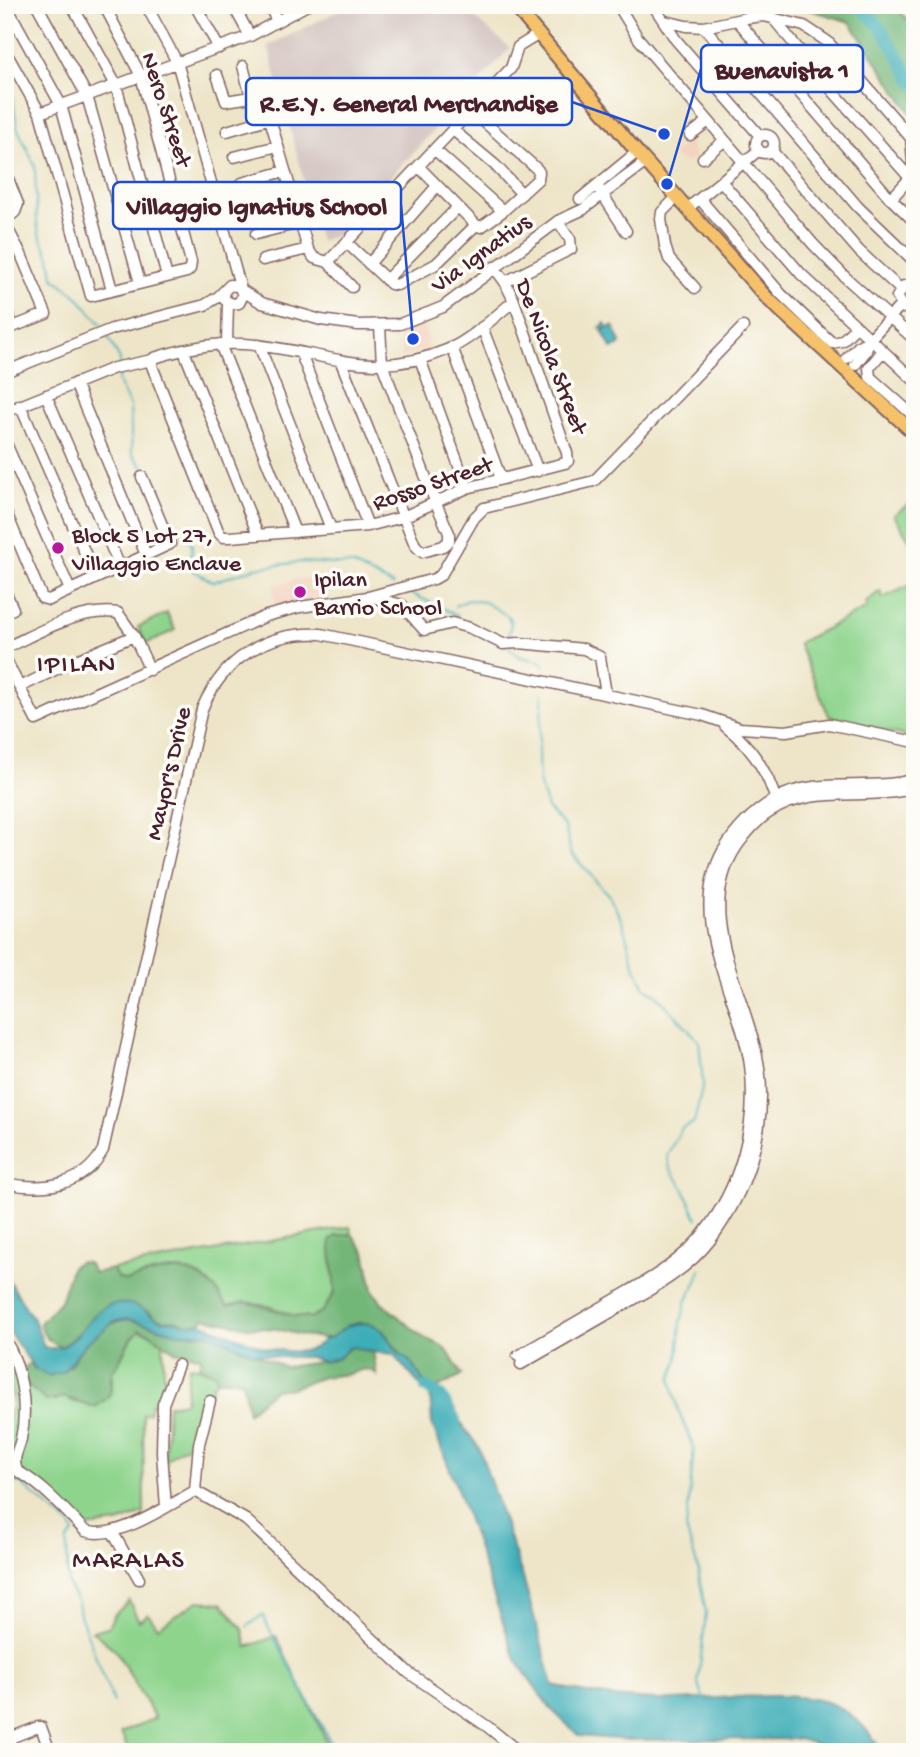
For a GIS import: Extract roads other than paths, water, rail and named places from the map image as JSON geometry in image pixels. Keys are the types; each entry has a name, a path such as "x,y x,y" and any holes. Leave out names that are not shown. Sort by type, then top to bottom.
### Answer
{"main road":[{"path":"514,5 642,157 767,298 847,365 915,434"}],"street":[{"path":"6,5 61,105 112,290"},
{"path":"37,5 87,96 140,283"},
{"path":"5,51 40,113 90,296 167,277 116,85 72,5"},
{"name":"Nero Street","path":"104,5 141,76 191,262 190,269 167,277"},
{"path":"146,5 177,62 242,290 241,301 229,301"},
{"path":"195,5 219,48"},
{"path":"233,5 250,36"},
{"path":"269,5 277,21"},
{"path":"618,5 638,38 813,244 915,340"},
{"path":"653,5 676,40 760,136"},
{"path":"40,113 250,36 304,6"},
{"path":"665,21 704,27 756,16 772,17 804,26 828,42 911,138 914,163 910,178 891,199"},
{"path":"772,17 910,178"},
{"path":"737,20 891,199 915,222"},
{"path":"704,27 858,207 915,262"},
{"path":"328,262 511,68 518,47 536,31"},
{"path":"243,66 251,97"},
{"path":"217,75 226,102 263,95 308,249 314,258 328,262 352,287"},
{"path":"419,167 476,225 483,226 538,178 537,169 471,110"},
{"path":"227,131 271,118"},
{"path":"690,135 707,122"},
{"path":"773,138 788,125"},
{"path":"453,130 495,166 522,194"},
{"path":"760,136 773,138 775,143 772,150 765,153 759,150 756,143 760,136"},
{"path":"703,158 724,141"},
{"path":"5,144 5,153"},
{"path":"234,157 278,146"},
{"path":"435,150 503,211"},
{"path":"688,208 759,150"},
{"path":"772,150 859,251 900,289"},
{"name":"Via Ignatius","path":"5,372 112,329 229,301 340,322 380,326 400,324 443,307 642,157"},
{"path":"5,171 18,204 15,212 5,222 46,314 9,329 5,307"},
{"path":"242,183 285,171"},
{"path":"721,181 801,274 915,381"},
{"path":"369,264 437,186"},
{"path":"600,189 626,231"},
{"path":"247,209 291,196"},
{"path":"678,196 662,212 665,246 669,259 695,288"},
{"path":"699,199 782,294 832,343 838,344 856,327"},
{"path":"386,279 458,207"},
{"path":"505,282 570,249 570,239 558,221"},
{"path":"256,234 299,223"},
{"path":"347,243 391,284 397,285 436,264 476,225"},
{"path":"228,245 229,301 224,344 295,532"},
{"path":"263,260 308,249"},
{"name":"De Nicola Street","path":"494,267 514,301 568,461"},
{"name":"Via Ignatius","path":"229,301 233,284 262,303 303,314"},
{"path":"915,287 908,285 900,289 897,298 901,305 909,309 915,307"},
{"path":"5,412 114,368 152,360 158,356 224,344 259,345 341,362 402,363 452,348 514,301"},
{"path":"847,365 866,351 870,339 901,305"},
{"path":"341,362 419,551 427,552 443,546 450,536 382,364 380,326"},
{"path":"482,327 538,471"},
{"path":"5,658 36,720 266,616 300,607 368,597 441,575 474,518 484,508 594,481 743,327"},
{"path":"259,345 331,529"},
{"path":"452,348 501,479"},
{"path":"184,351 258,535"},
{"path":"882,352 869,368 870,377 915,418"},
{"path":"301,354 368,526"},
{"path":"420,359 467,488"},
{"name":"Rosso Street","path":"152,360 152,366 219,533 223,537 368,526 403,517 467,488 562,465 568,461"},
{"path":"75,383 146,555"},
{"path":"46,395 120,567"},
{"path":"20,405 96,578"},
{"path":"5,441 69,590"},
{"path":"5,510 42,598 49,600 170,544 142,477"},
{"path":"5,592 9,611"},
{"path":"368,597 402,605 424,630 452,623 503,643 588,650 600,657 606,694"},
{"path":"5,648 68,619 105,612 121,615 150,670"},
{"name":"Mayor's Drive","path":"7,1183 45,1186 72,1181 94,1164 103,1150 109,1133 199,722 212,689 234,662 254,648 277,638 297,634 321,634 702,715 740,728 773,732 829,724 915,742"},
{"path":"20,687 134,636"},
{"path":"721,723 752,751 761,764 776,803"},
{"path":"520,1360 672,1264 702,1235 729,1193 738,1172 748,1139 752,1088 746,1044 712,937 709,914 710,890 717,863 734,834 750,816 795,791 821,785 873,786 915,779"},
{"path":"776,803 822,794 882,795 915,788"},
{"path":"5,1340 15,1356 22,1386 22,1430 14,1458 17,1471"},
{"path":"166,1507 162,1453 163,1404 177,1365"},
{"path":"195,1491 199,1444 210,1401"},
{"path":"5,1466 17,1471 58,1504 85,1531 92,1534 112,1531 148,1517 195,1491"},
{"path":"195,1491 246,1520 409,1673 488,1727 519,1752"},
{"path":"112,1531 139,1579"},
{"path":"14,1752 7,1740 41,1727 50,1752"}],"water":[{"path":"605,323 608,328 613,326 621,342 612,349 602,331 605,329 600,328"},
{"path":"5,1274 36,1324 44,1347 56,1348 65,1345 104,1307 122,1303 139,1307 161,1320 201,1323 265,1348 298,1352 313,1348 347,1326 372,1324 383,1331 398,1352 413,1364 423,1382 436,1389 479,1448 524,1581 553,1685 592,1694 645,1699 778,1696 822,1701 845,1711 857,1721 882,1752 843,1752 799,1739 629,1740 579,1736 550,1708 516,1660 432,1424 430,1393 424,1390 393,1354 354,1347 340,1357 324,1362 309,1357 282,1357 254,1353 209,1334 178,1333 128,1319 115,1321 85,1344 63,1372 49,1376 35,1369 5,1326"}],"waterway":[{"path":"856,5 873,19 915,85"},
{"path":"5,75 11,85 17,127 35,166 37,222 39,234 50,257 53,277 77,296 101,324"},
{"path":"108,337 120,364"},
{"path":"119,369 118,382 130,406 132,454 159,487 170,523 192,543 191,569 213,582 255,568 301,562 353,565 393,585"},
{"path":"408,592 457,616"},
{"path":"455,606 468,600 484,602 508,616 511,623 508,640"},
{"path":"509,647 518,656 541,662 545,668"},
{"path":"543,694 538,752 539,782 547,808 565,827 571,853 610,897 622,921 634,964 645,988 656,994 699,1041 703,1084 694,1123 682,1128 667,1155 670,1168 697,1218"},
{"path":"700,1269 686,1302 681,1322 678,1359 671,1379 678,1410 694,1449 686,1529 697,1565 706,1613 698,1683 704,1699"},
{"path":"426,1388 441,1396 455,1419"},
{"path":"5,1476 21,1484 71,1526 74,1533 67,1541 68,1585 78,1602 80,1615 113,1702"},
{"path":"247,1627 262,1615 336,1752"}],"place":[{"name":"R.E.Y. General Merchandise","path":"664,134"},
{"name":"Buenavista 1","path":"667,184"},
{"name":"Villaggio Ignatius School","path":"413,339"},
{"name":"Block 5 Lot 27, Villaggio Enclave","path":"58,548"},
{"name":"Ipilan Barrio School","path":"300,592"}],"district":[{"name":"IPILAN","path":"77,662"},
{"name":"MARALAS","path":"129,1558"}]}
